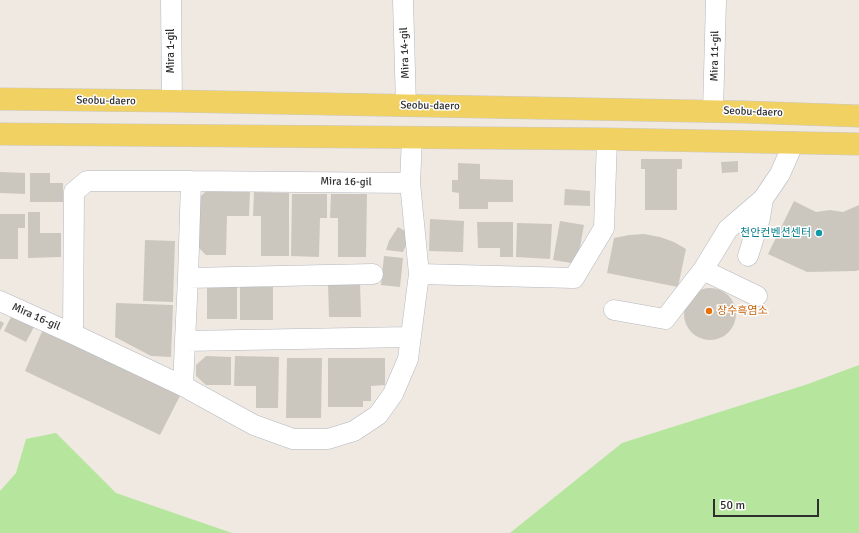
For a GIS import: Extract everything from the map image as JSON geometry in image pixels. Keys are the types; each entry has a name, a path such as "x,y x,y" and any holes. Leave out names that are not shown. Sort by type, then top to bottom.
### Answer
{"main road":[{"name":"Seobu-daero","path":"0,99 714,111 859,116"},
{"path":"0,134 606,139 859,144"}],"street":[{"name":"Mira 1-gil","path":"171,0 172,101"},
{"name":"Mira 14-gil","path":"403,0 406,106"},
{"name":"Mira 11-gil","path":"714,111 716,0"},
{"path":"410,183 412,138"},
{"path":"418,274 574,278 604,228 606,139"},
{"path":"614,310 665,319 703,270 728,229 763,199 780,174 794,142"},
{"name":"Mira 16-gil","path":"0,301 183,386 254,425 293,439 328,439 354,432 378,415 394,394 408,359 418,274 410,183 87,181 74,192 72,334"},
{"path":"183,386 191,181"},
{"path":"748,256 760,218 763,199"},
{"path":"703,270 757,296"},
{"path":"188,278 373,274"},
{"path":"185,341 410,338"}],"green space":[{"path":"859,365 859,533 510,533 622,443 808,384"},
{"path":"56,433 116,493 232,533 0,533 0,491 16,473 26,439"}],"building":[{"path":"641,159 682,159 682,169 677,169 677,210 645,210 645,169 641,169"},
{"path":"738,161 738,172 722,173 721,162"},
{"path":"458,163 480,164 480,179 513,180 513,202 488,202 488,209 459,209 459,193 452,192 452,180 458,180"},
{"path":"0,172 25,173 25,194 0,193"},
{"path":"30,173 50,173 50,183 63,183 63,202 30,202"},
{"path":"565,189 590,191 590,206 564,205"},
{"path":"206,191 250,192 249,216 227,216 226,255 206,255 199,248 200,197"},
{"path":"254,192 289,193 289,256 261,256 261,216 253,216"},
{"path":"292,194 327,194 327,218 320,218 319,257 291,256"},
{"path":"331,194 367,194 366,257 338,257 338,218 330,218"},
{"name":"천안컨벤션센터","path":"794,201 816,212 830,210 843,212 859,205 859,270 807,272 768,254"},
{"path":"28,212 40,212 40,233 61,233 61,257 28,258"},
{"path":"0,214 25,214 25,228 18,228 18,259 0,259"},
{"path":"430,219 464,221 463,252 429,251"},
{"path":"560,221 584,225 577,264 553,260"},
{"path":"477,222 513,222 513,257 500,257 500,248 478,248"},
{"path":"517,223 552,224 550,259 516,257"},
{"path":"398,227 411,234 403,252 386,250 389,241"},
{"path":"644,234 660,237 674,242 686,249 678,287 607,273 614,238"},
{"path":"145,240 175,241 173,302 143,301"},
{"path":"384,256 403,258 400,287 381,285"},
{"path":"360,282 361,317 329,317 328,283"},
{"path":"207,287 237,287 237,319 207,319"},
{"path":"240,287 273,287 273,320 240,320"},
{"name":"장수흑염소","path":"705,288 715,288 729,295 736,309 736,319 729,333 715,340 705,340 695,336 688,329 684,319 684,309 688,299 695,292"},
{"path":"116,303 173,305 171,357 151,356 115,337"},
{"path":"13,313 35,325 26,342 4,331"},
{"path":"0,321 4,323 0,331"},
{"path":"43,329 182,392 160,435 25,371"},
{"path":"206,356 231,357 231,385 206,385 196,376 196,365"},
{"path":"235,356 279,357 278,408 256,408 256,386 234,386"},
{"path":"287,358 322,358 321,418 286,418"},
{"path":"328,358 385,358 385,385 371,386 371,401 363,401 363,407 328,407"}],"place":[{"name":"천안컨벤션센터","path":"819,233"},
{"name":"장수흑염소","path":"709,311"}]}
